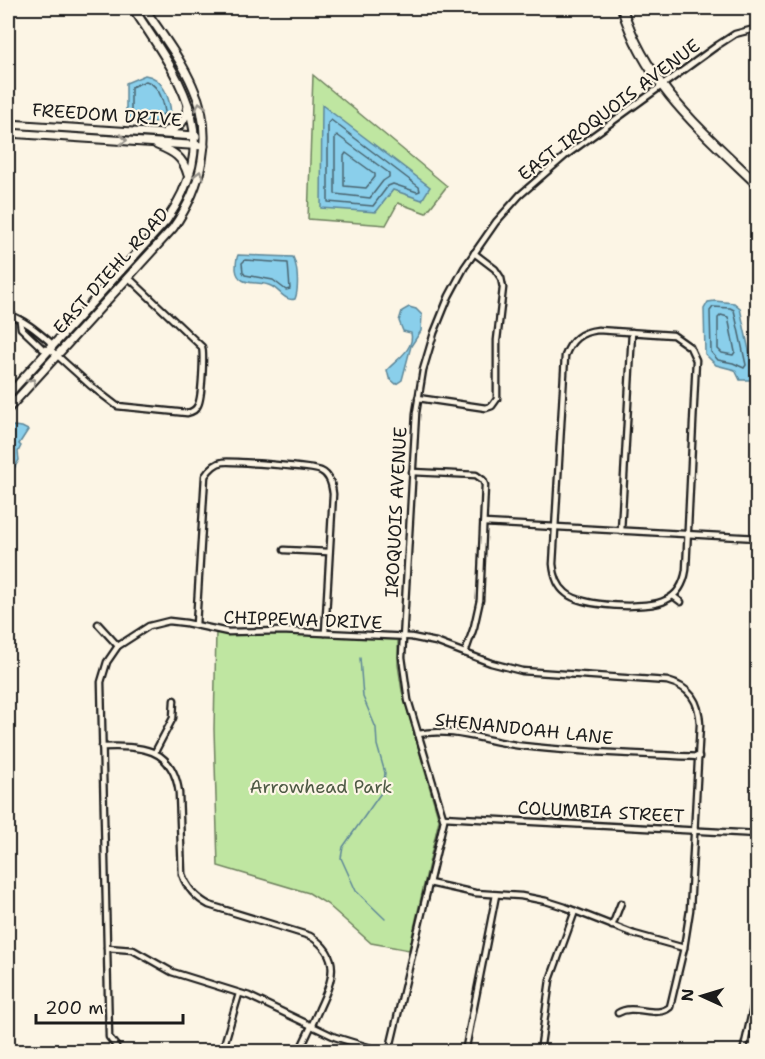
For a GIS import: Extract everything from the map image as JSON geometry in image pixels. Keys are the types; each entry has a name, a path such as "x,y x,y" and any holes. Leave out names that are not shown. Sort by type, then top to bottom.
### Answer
{"main road":[{"path":"622,8 635,43 661,86 685,115 758,184"}],"street":[{"name":"EAST DIEHL ROAD","path":"8,395 166,221 179,201 188,178 194,145 189,104 174,72 133,8"},
{"name":"EAST DIEHL ROAD","path":"8,409 173,228 185,209 199,175 204,146 203,115 194,87 144,8"},
{"name":"EAST IROQUOIS AVENUE","path":"489,231 520,195 552,167 726,39 758,28"},
{"path":"152,133 170,130 183,124 189,104"},
{"name":"FREEDOM DRIVE","path":"8,124 204,136"},
{"name":"FREEDOM DRIVE","path":"8,133 204,146"},
{"path":"152,142 180,157 188,178"},
{"name":"IROQUOIS AVENUE","path":"389,1052 443,817 405,684 402,657 418,398 429,350 441,315 454,286 489,231"},
{"path":"418,398 486,408 492,406 497,399 497,352 502,310 502,283 492,266 474,253"},
{"path":"20,321 21,328 42,348 50,349 117,406 187,413 195,409 200,402 204,355 202,347 128,276"},
{"path":"758,300 755,310 758,323"},
{"path":"8,314 26,322 49,341 50,349"},
{"path":"598,330 663,333 677,337 690,347 696,360 688,534 684,579 681,588 673,596 653,605 586,602 575,599 565,592 554,575 555,527 565,356 573,341 583,333 598,330"},
{"path":"621,531 632,332"},
{"path":"196,625 207,472 219,463 236,462 318,469 332,484 325,633"},
{"path":"412,472 476,476 483,480 486,488 480,600 465,653"},
{"path":"484,523 758,538"},
{"path":"284,550 329,552"},
{"path":"673,596 681,602"},
{"name":"CHIPPEWA DRIVE","path":"116,1046 109,1037 100,682 106,662 118,646 144,628 161,622 177,622 228,632 281,631 402,637 436,642 491,663 522,671 667,681 680,685 693,697 699,709 699,757"},
{"path":"98,624 118,646"},
{"path":"155,752 173,718 174,699"},
{"name":"SHENANDOAH LANE","path":"418,734 446,731 530,747 699,757"},
{"path":"102,747 134,746 155,752 167,763 176,780 181,865 184,880 192,893 209,905 310,936 328,953 333,968 332,977 299,1052"},
{"path":"618,1013 630,1008 661,1011 670,1007 690,910 699,757"},
{"name":"COLUMBIA STREET","path":"443,817 758,834"},
{"path":"429,883 459,891 535,898 575,910 612,926 684,948"},
{"path":"465,1052 496,895"},
{"path":"612,926 621,903"},
{"path":"540,1052 550,980 575,910"},
{"path":"107,948 133,950 172,972 239,993 348,1042 384,1052"},
{"path":"743,1052 758,986"},
{"path":"219,1052 224,1045 239,993"}],"green space":[{"path":"313,75 447,186 426,213 398,203 386,225 308,219"},
{"name":"Arrowhead Park","path":"216,631 398,637 398,665 402,691 439,820 409,950 371,943 327,904 309,893 218,866 214,729"}],"water":[{"path":"145,75 161,84 169,102 171,114 157,122 126,120 126,83"},
{"path":"322,105 430,187 422,200 393,190 376,212 321,208"},
{"path":"238,255 293,257 297,278 295,299 288,299 266,284 241,279 236,269"},
{"path":"708,302 734,303 740,308 754,374 752,380 740,380 735,370 716,365 705,354 704,309"},
{"path":"409,307 416,309 422,315 421,331 411,346 402,380 396,384 389,378 387,370 404,354 410,344 411,333 403,331 399,321 402,311"},
{"path":"13,426 28,430 19,444 21,446 18,452 19,460 8,478 8,432"}],"waterway":[{"path":"360,658 363,697 376,728 377,745 385,773 383,790 343,847 341,858 356,891 385,919"}]}
